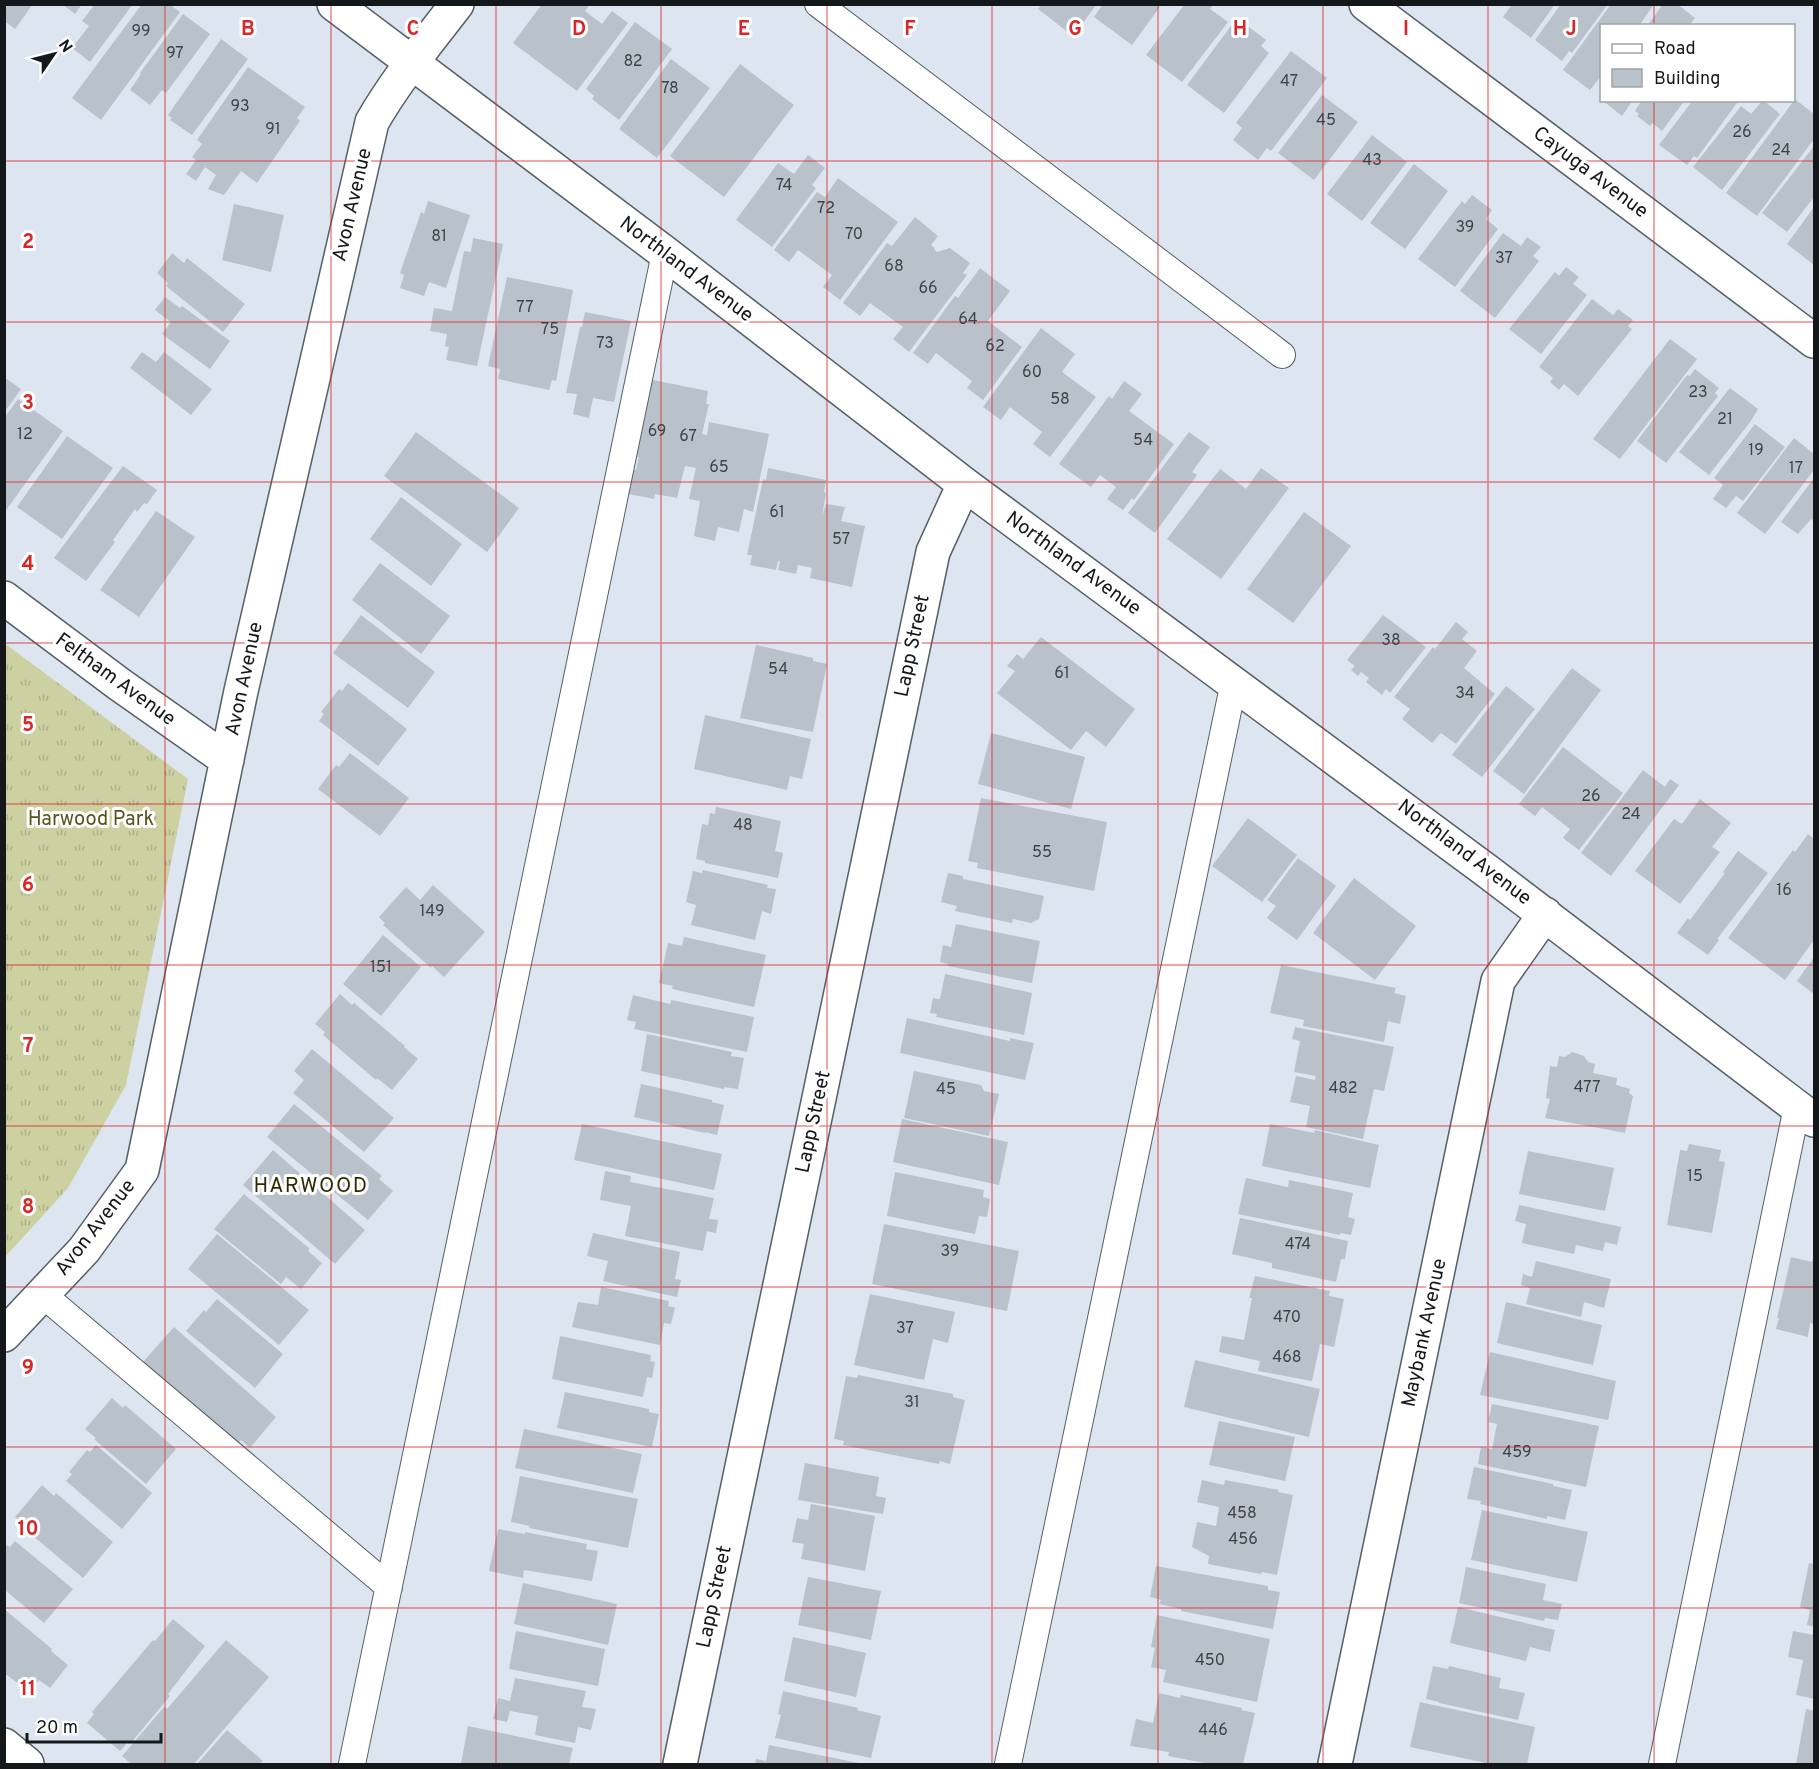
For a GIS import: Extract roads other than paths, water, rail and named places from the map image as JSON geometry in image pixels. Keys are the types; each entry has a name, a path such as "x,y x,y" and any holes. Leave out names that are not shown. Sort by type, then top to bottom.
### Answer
{"street":[{"name":"Northland Avenue","path":"334,4 665,253 964,484 1545,914 1806,1113"},
{"name":"Avon Avenue","path":"4,1335 84,1250 142,1170 227,760 372,122 412,62 457,4"},
{"name":"Cayuga Avenue","path":"1366,4 1815,341"},
{"name":"Lapp Street","path":"680,1764 933,552 964,484"},
{"name":"Feltham Avenue","path":"4,598 227,760"},
{"name":"Maybank Avenue","path":"1335,1764 1498,981 1545,914"},
{"path":"4,1745 27,1764"}],"lane":[{"path":"818,4 1282,355"},
{"path":"352,1764 665,253"},
{"path":"1008,1764 1234,682"},
{"path":"1662,1764 1806,1113"},
{"path":"42,1294 389,1587"}],"district":[{"name":"HARWOOD","path":"311,1186"}],"park label":[{"name":"Harwood Park","path":"91,820"}]}
